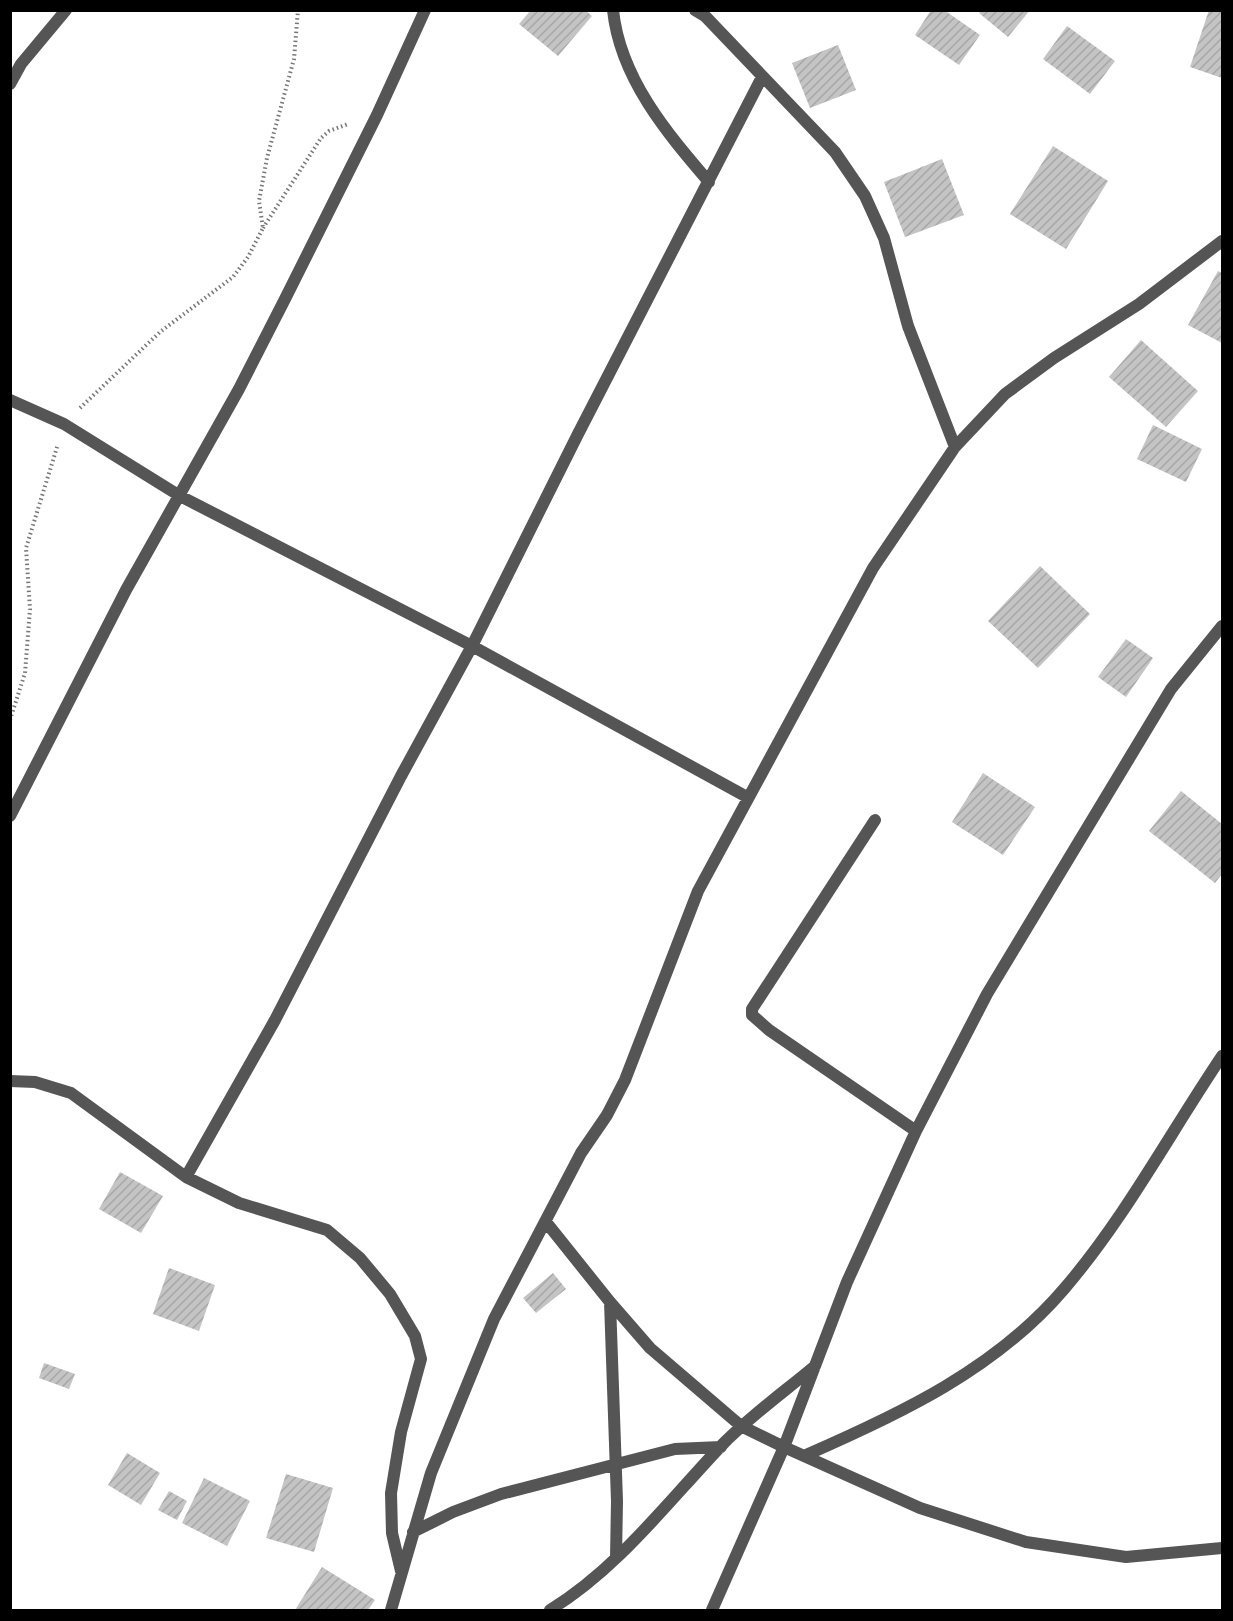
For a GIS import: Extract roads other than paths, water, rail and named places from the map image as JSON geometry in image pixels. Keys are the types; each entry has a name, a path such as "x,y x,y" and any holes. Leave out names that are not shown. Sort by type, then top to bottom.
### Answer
{"street":[{"path":"10,84 21,64 66,10"},
{"path":"10,816 120,600 255,358 377,116 425,10"},
{"path":"613,10 626,60 646,100 668,135 709,182"},
{"path":"695,10 705,16 835,152 865,196 884,238 908,326 955,447"},
{"path":"186,1178 275,1020 401,776 472,646 578,434 762,77"},
{"path":"391,1611 431,1473 495,1319 581,1153 607,1115 625,1080 698,891 873,568 955,447 1005,394 1054,358 1139,304 1222,242"},
{"path":"10,400 64,424 180,496 472,646 747,797"},
{"path":"712,1611 784,1447 847,1282 916,1131 987,994 1077,844 1171,689 1222,626"},
{"path":"875,820 752,1009 752,1015 769,1030 916,1131"},
{"path":"806,1455 899,1414 966,1374 1014,1338 1063,1290 1110,1230 1222,1056"},
{"path":"10,1081 35,1082 71,1093 186,1178 239,1203 327,1230 360,1258 390,1294 415,1336 421,1359 401,1432 391,1493 392,1533 401,1573"},
{"path":"546,1222 650,1348 741,1426 784,1447 920,1508 1026,1542 1126,1557 1222,1548"},
{"path":"610,1302 616,1466 616,1558"},
{"path":"550,1611 577,1594 616,1558 671,1503 741,1426 816,1365"},
{"path":"413,1532 453,1512 501,1494 675,1449 721,1447"}]}
